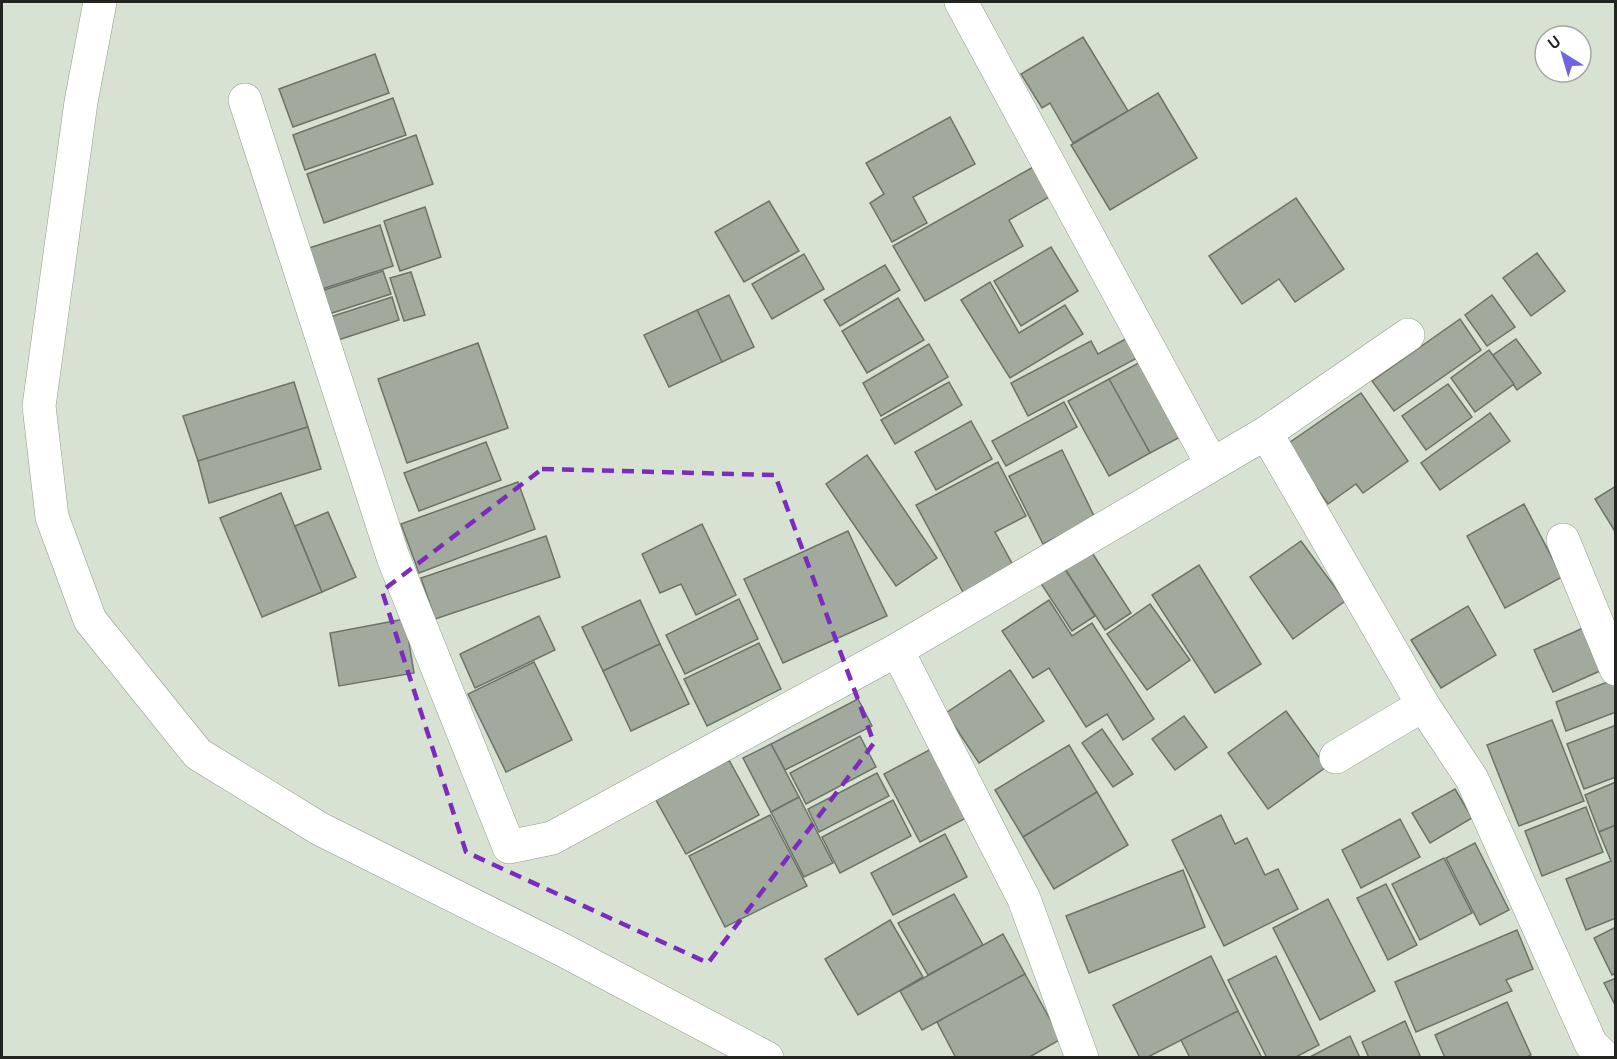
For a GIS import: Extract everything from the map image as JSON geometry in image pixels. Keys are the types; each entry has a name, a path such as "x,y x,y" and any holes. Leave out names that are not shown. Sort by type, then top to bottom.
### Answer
{"street":[{"path":"100,2 81,102 39,406 52,517 90,620 198,754 320,829 561,949 767,1058"},
{"path":"961,2 1211,463"},
{"path":"245,100 393,556 509,847 552,838 897,650 1211,463 1266,433 1407,335"},
{"path":"1266,433 1423,705 1472,779 1591,1044 1605,1058"},
{"path":"1563,540 1616,669"},
{"path":"897,650 1024,900 1082,1058"},
{"path":"1336,757 1423,705"}],"highlighted area":[{"path":"542,469 775,475 874,743 708,963 466,852 382,591"}],"building":[{"path":"1083,37 1128,111 1073,143 1050,103 1042,108 1021,74"},
{"path":"375,54 389,93 293,127 279,89"},
{"path":"1158,93 1197,158 1110,210 1071,145"},
{"path":"393,98 406,135 305,170 293,135"},
{"path":"950,117 975,164 913,197 927,223 892,242 870,203 884,194 866,163"},
{"path":"416,135 433,184 324,223 307,174"},
{"path":"1035,166 1051,196 1009,220 1023,246 925,301 893,246"},
{"path":"1296,198 1344,269 1295,302 1279,279 1242,304 1209,256"},
{"path":"769,201 799,251 744,282 715,232"},
{"path":"425,207 441,257 400,271 384,221"},
{"path":"380,225 393,266 319,290 306,249"},
{"path":"1051,247 1078,291 1021,326 994,281"},
{"path":"1537,253 1565,291 1531,316 1503,278"},
{"path":"804,254 824,289 772,319 752,284"},
{"path":"885,265 900,290 840,326 824,300"},
{"path":"383,271 391,294 326,315 318,292"},
{"path":"411,272 425,315 404,321 390,278"},
{"path":"990,282 1019,333 1065,305 1083,334 1010,378 961,300"},
{"path":"729,295 754,347 722,362 697,310"},
{"path":"1492,295 1515,327 1487,346 1465,315"},
{"path":"392,297 399,320 332,342 324,319"},
{"path":"898,298 924,340 867,373 842,331"},
{"path":"697,310 722,362 669,387 644,335"},
{"path":"1460,319 1481,350 1394,411 1372,381"},
{"path":"1131,336 1141,356 1028,416 1011,383 1091,341 1098,354"},
{"path":"1516,339 1541,373 1517,390 1493,355"},
{"path":"478,343 508,428 407,463 378,379"},
{"path":"929,344 948,377 881,416 863,383"},
{"path":"1489,350 1514,384 1475,412 1451,378"},
{"path":"1144,360 1184,435 1150,453 1109,379"},
{"path":"1109,379 1150,453 1109,476 1068,401"},
{"path":"294,382 308,427 198,461 183,416"},
{"path":"949,382 962,405 895,444 881,420"},
{"path":"1448,384 1472,417 1426,450 1402,416"},
{"path":"1361,393 1408,461 1363,493 1356,484 1328,504 1286,445"},
{"path":"1064,402 1077,427 1006,466 992,441"},
{"path":"1490,413 1510,441 1440,490 1421,463"},
{"path":"971,421 992,459 936,490 915,452"},
{"path":"308,427 321,469 209,503 198,461"},
{"path":"486,442 501,480 419,511 404,473"},
{"path":"1062,450 1095,518 1043,544 1009,476"},
{"path":"867,455 937,558 896,586 826,484"},
{"path":"998,462 1026,516 995,532 1014,567 964,594 916,505"},
{"path":"518,482 535,529 419,573 401,524"},
{"path":"1616,486 1616,533 1595,499"},
{"path":"281,493 322,592 262,617 220,518"},
{"path":"1524,504 1562,577 1505,608 1467,536"},
{"path":"328,512 356,577 322,592 295,526"},
{"path":"702,524 736,595 696,615 681,584 660,593 642,554"},
{"path":"848,531 887,616 783,663 744,579"},
{"path":"546,536 560,577 435,619 421,578"},
{"path":"1301,541 1345,601 1293,639 1250,577"},
{"path":"1089,548 1131,613 1105,630 1063,566"},
{"path":"1199,565 1261,664 1215,693 1152,595"},
{"path":"1063,566 1095,616 1072,631 1040,582"},
{"path":"739,599 758,639 685,674 666,635"},
{"path":"640,600 660,644 603,671 582,627"},
{"path":"1049,600 1072,636 1092,623 1154,719 1123,740 1107,714 1086,727 1049,668 1033,678 1002,631"},
{"path":"1150,604 1190,660 1147,690 1107,634"},
{"path":"1468,606 1496,655 1441,688 1411,640"},
{"path":"539,616 555,650 475,688 460,654"},
{"path":"405,619 414,673 339,686 330,633"},
{"path":"1592,624 1611,666 1553,692 1534,650"},
{"path":"759,643 781,689 707,726 684,679"},
{"path":"660,644 689,704 631,731 603,671"},
{"path":"534,662 572,740 506,772 468,694"},
{"path":"1010,670 1044,721 979,763 946,713"},
{"path":"1615,679 1616,712 1566,731 1556,702"},
{"path":"858,699 872,726 785,770 771,744"},
{"path":"1286,711 1326,767 1268,809 1228,753"},
{"path":"1184,716 1207,747 1175,770 1152,739"},
{"path":"1552,720 1584,801 1519,826 1487,745"},
{"path":"1616,725 1616,777 1584,789 1567,744"},
{"path":"1102,729 1133,774 1113,787 1082,743"},
{"path":"860,736 876,767 806,804 790,773"},
{"path":"771,744 799,797 771,812 743,758"},
{"path":"1069,745 1097,792 1023,837 995,790"},
{"path":"933,748 968,817 920,842 884,774"},
{"path":"729,760 759,815 686,854 656,800"},
{"path":"877,773 889,796 819,832 808,809"},
{"path":"1616,782 1616,825 1599,832 1585,795"},
{"path":"1455,789 1472,818 1430,843 1412,813"},
{"path":"1097,792 1128,845 1054,889 1023,837"},
{"path":"799,797 833,863 804,877 771,812"},
{"path":"893,800 911,836 840,873 822,837"},
{"path":"1586,807 1603,852 1542,876 1525,831"},
{"path":"770,815 807,886 725,927 689,856"},
{"path":"1221,815 1235,844 1247,838 1265,875 1278,869 1298,909 1224,946 1172,840"},
{"path":"1400,819 1420,857 1361,888 1342,850"},
{"path":"1616,825 1616,918 1586,930 1566,879 1611,861 1599,832"},
{"path":"945,834 967,877 893,915 871,873"},
{"path":"1475,843 1509,910 1480,925 1446,858"},
{"path":"1444,858 1472,913 1420,940 1392,884"},
{"path":"1183,870 1205,927 1089,973 1066,916"},
{"path":"1386,884 1417,945 1388,960 1357,898"},
{"path":"954,894 983,945 928,975 898,923"},
{"path":"1328,899 1375,991 1320,1020 1273,928"},
{"path":"890,920 923,977 858,1015 825,959"},
{"path":"1616,927 1616,973 1612,975 1594,938"},
{"path":"1517,930 1533,969 1506,980 1512,991 1416,1032 1395,982"},
{"path":"1003,934 1025,974 922,1030 900,991"},
{"path":"1211,956 1238,1011 1146,1058 1140,1058 1113,1005"},
{"path":"1276,956 1319,1045 1294,1058 1267,1058 1228,980"},
{"path":"1025,974 1061,1039 1028,1058 956,1058 937,1022"},
{"path":"1616,978 1616,1007 1604,983"},
{"path":"1507,1002 1531,1055 1525,1058 1445,1058 1435,1035"},
{"path":"1238,1011 1262,1058 1190,1058 1181,1040"},
{"path":"1405,1021 1421,1058 1369,1058 1362,1042"},
{"path":"1350,1036 1360,1058 1308,1058"}]}
